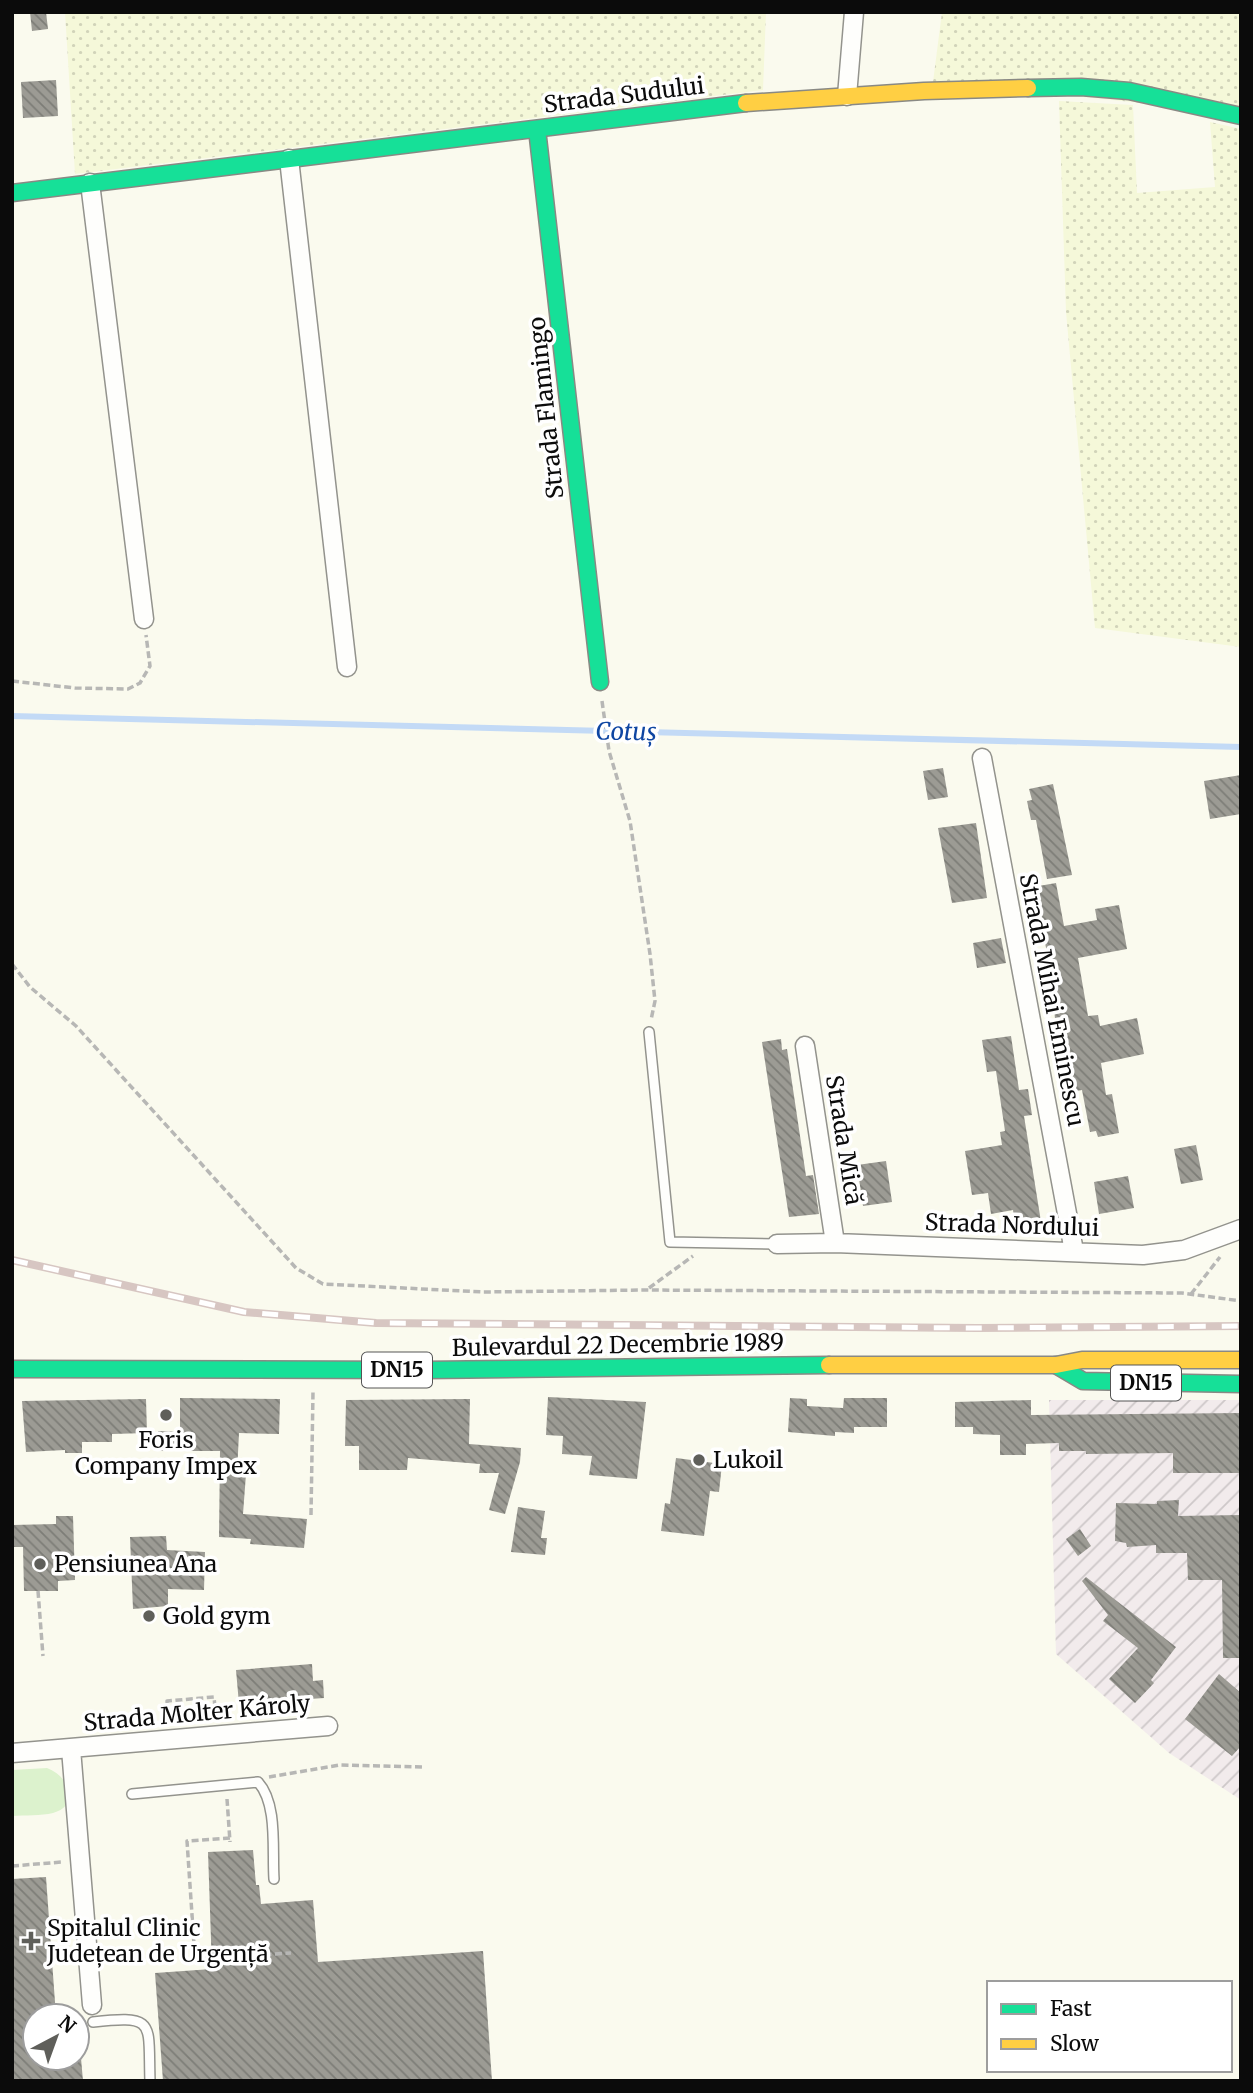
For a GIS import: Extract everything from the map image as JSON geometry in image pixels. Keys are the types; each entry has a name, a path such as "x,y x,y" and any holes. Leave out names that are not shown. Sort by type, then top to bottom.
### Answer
{"street":[{"path":"847,96 854,12"},
{"name":"Strada Sudului","path":"12,192 765,101 1081,87 1129,91 1241,116"},
{"name":"Strada Flamingo","path":"537,129 600,682"},
{"path":"289,159 347,667"},
{"path":"90,183 144,619"},
{"name":"Strada Mihai Eminescu","path":"982,758 1074,1251"},
{"name":"Strada Mică","path":"805,1046 835,1243"},
{"name":"Strada Nordului","path":"777,1244 835,1243 1143,1255 1184,1250 1241,1229"},
{"name":"Bulevardul 22 Decembrie 1989","path":"12,1369 425,1370 662,1365 1056,1365 1082,1360 1241,1360"},
{"name":"Bulevardul 22 Decembrie 1989","path":"1056,1365 1083,1381 1241,1384"},
{"name":"Strada Molter Károly","path":"12,1753 328,1727"},
{"name":"Strada Molter Károly","path":"71,1749 93,2014"}],"lane":[{"path":"649,1032 670,1242 777,1244"},
{"path":"131,1794 258,1782 265,1790 270,1805 274,1879"},
{"path":"93,2014 132,2018 143,2023 149,2034 150,2081"}],"path":[{"path":"12,681 75,688 128,689 140,682 149,666 144,619"},
{"path":"600,682 609,751 630,821 650,954 655,1001 649,1032"},
{"path":"12,964 30,986 76,1026 296,1268 323,1284 483,1292 647,1290 1191,1294 1241,1301"},
{"path":"647,1290 711,1243"},
{"path":"1191,1294 1226,1250"},
{"path":"311,1516 313,1388"},
{"path":"38,1591 43,1656"},
{"path":"171,1740 167,1701 214,1697 217,1736"},
{"path":"258,1782 275,1773 340,1765 423,1767"},
{"path":"226,1784 230,1840 187,1841 195,1959 291,1953"},
{"path":"12,1866 80,1860"}],"shaded area":[{"path":"1049,1400 1241,1400 1241,1800 1169,1753 1056,1654"}],"green space":[{"path":"65,12 766,12 763,90 75,174"},
{"path":"942,12 1241,12 1241,113 933,82"},
{"path":"1059,101 1133,105 1137,193 1215,187 1210,122 1241,129 1241,647 1095,628 1066,312"},
{"path":"47,1768 61,1777 66,1784 69,1790 67,1804 53,1813 12,1816 12,1770"}],"building":[{"path":"30,12 46,12 48,29 32,31"},
{"path":"56,80 58,116 23,118 21,82"},
{"path":"943,768 948,797 928,800 923,771"},
{"path":"1241,775 1241,814 1210,819 1204,781"},
{"path":"1053,784 1072,875 1047,879 1036,820 1031,820 1027,801 1032,800 1029,789"},
{"path":"976,823 987,898 952,903 938,828"},
{"path":"1056,883 1064,926 1097,920 1095,909 1119,905 1127,949 1078,958 1088,1016 1098,1015 1100,1026 1137,1018 1144,1054 1101,1063 1106,1095 1112,1094 1119,1133 1098,1137 1096,1131 1090,1132 1082,1090 1070,1092 1064,1054 1058,1055 1051,971 1033,887"},
{"path":"1001,938 1006,963 977,968 973,943"},
{"path":"1011,1036 1019,1090 1028,1089 1032,1115 1024,1116 1042,1228 1017,1232 1013,1210 991,1214 988,1193 972,1195 965,1151 1002,1145 1000,1132 1005,1131 996,1071 987,1072 982,1040"},
{"path":"781,1039 782,1050 787,1049 806,1176 813,1175 819,1214 789,1217 762,1042"},
{"path":"1196,1145 1203,1180 1181,1184 1174,1149"},
{"path":"886,1161 892,1202 863,1206 857,1165"},
{"path":"1128,1176 1134,1208 1099,1214 1094,1182"},
{"path":"548,1397 646,1402 637,1479 589,1475 592,1456 562,1454 563,1436 546,1435"},
{"path":"180,1398 280,1399 279,1434 239,1433 237,1473 246,1474 243,1514 307,1519 304,1548 250,1544 251,1539 219,1537 220,1451 158,1451 158,1431 180,1432"},
{"path":"790,1398 807,1399 807,1406 843,1408 844,1398 887,1398 887,1427 854,1427 854,1433 835,1432 835,1436 788,1432"},
{"path":"146,1399 147,1433 112,1434 112,1442 82,1442 82,1453 65,1453 65,1450 26,1452 22,1401"},
{"path":"470,1399 469,1444 521,1448 520,1462 505,1514 489,1510 499,1473 479,1473 480,1464 408,1458 407,1470 359,1470 359,1446 345,1446 346,1400"},
{"path":"1031,1400 1031,1415 1241,1413 1241,1473 1173,1473 1173,1453 1086,1454 1086,1451 1059,1451 1059,1443 1026,1444 1026,1455 1000,1455 1000,1435 973,1434 973,1427 955,1427 955,1402"},
{"path":"676,1458 722,1464 719,1492 710,1491 704,1536 661,1531 665,1503 670,1504"},
{"path":"1179,1500 1178,1516 1241,1515 1241,1658 1223,1658 1222,1580 1188,1580 1187,1553 1156,1553 1156,1545 1127,1547 1126,1543 1115,1541 1116,1503 1157,1504 1157,1501"},
{"path":"518,1507 545,1511 541,1538 547,1538 545,1555 511,1552"},
{"name":"Pensiunea Ana","path":"56,1516 73,1516 75,1580 58,1581 58,1591 24,1591 23,1547 12,1547 12,1525 56,1524"},
{"path":"1080,1529 1091,1546 1078,1556 1066,1539"},
{"path":"166,1536 167,1550 205,1552 204,1590 168,1589 168,1606 133,1609 130,1537"},
{"path":"1086,1577 1176,1647 1151,1680 1154,1683 1135,1703 1109,1679 1138,1648 1103,1621 1108,1615 1082,1581"},
{"path":"312,1664 313,1681 323,1680 324,1698 239,1704 236,1670"},
{"path":"1219,1674 1241,1693 1241,1746 1232,1756 1185,1719"},
{"path":"253,1850 256,1885 259,1885 261,1904 313,1900 318,1962 483,1951 492,2081 163,2081 155,1973 212,1969 208,1852"},
{"name":"Spitalul Clinic Județean de Urgență","path":"46,1877 55,2002 21,2002 21,2072 82,2072 83,2081 12,2081 12,1879"}],"waterway":[{"name":"Cotuș","path":"12,716 1241,747"}],"railway":[{"path":"12,1260 244,1312 376,1323 977,1328 1241,1326"}],"traffic: fast":[{"path":"1028,88 1081,87 1129,91 1241,116"},
{"path":"12,193 746,103"},
{"path":"537,129 600,682"},
{"path":"12,1369 425,1370 829,1365"},
{"path":"1056,1365 1083,1381 1241,1384"}],"traffic: slow":[{"path":"746,103 924,91 1028,88"},
{"path":"829,1365 1056,1365 1082,1360 1241,1360"}],"place":[{"name":"Foris Company Impex","path":"166,1415"},
{"name":"Lukoil","path":"699,1460"},
{"name":"Pensiunea Ana","path":"40,1564"},
{"name":"Gold gym","path":"149,1616"},
{"name":"Spitalul Clinic Județean de Urgență","path":"31,1941"}]}
